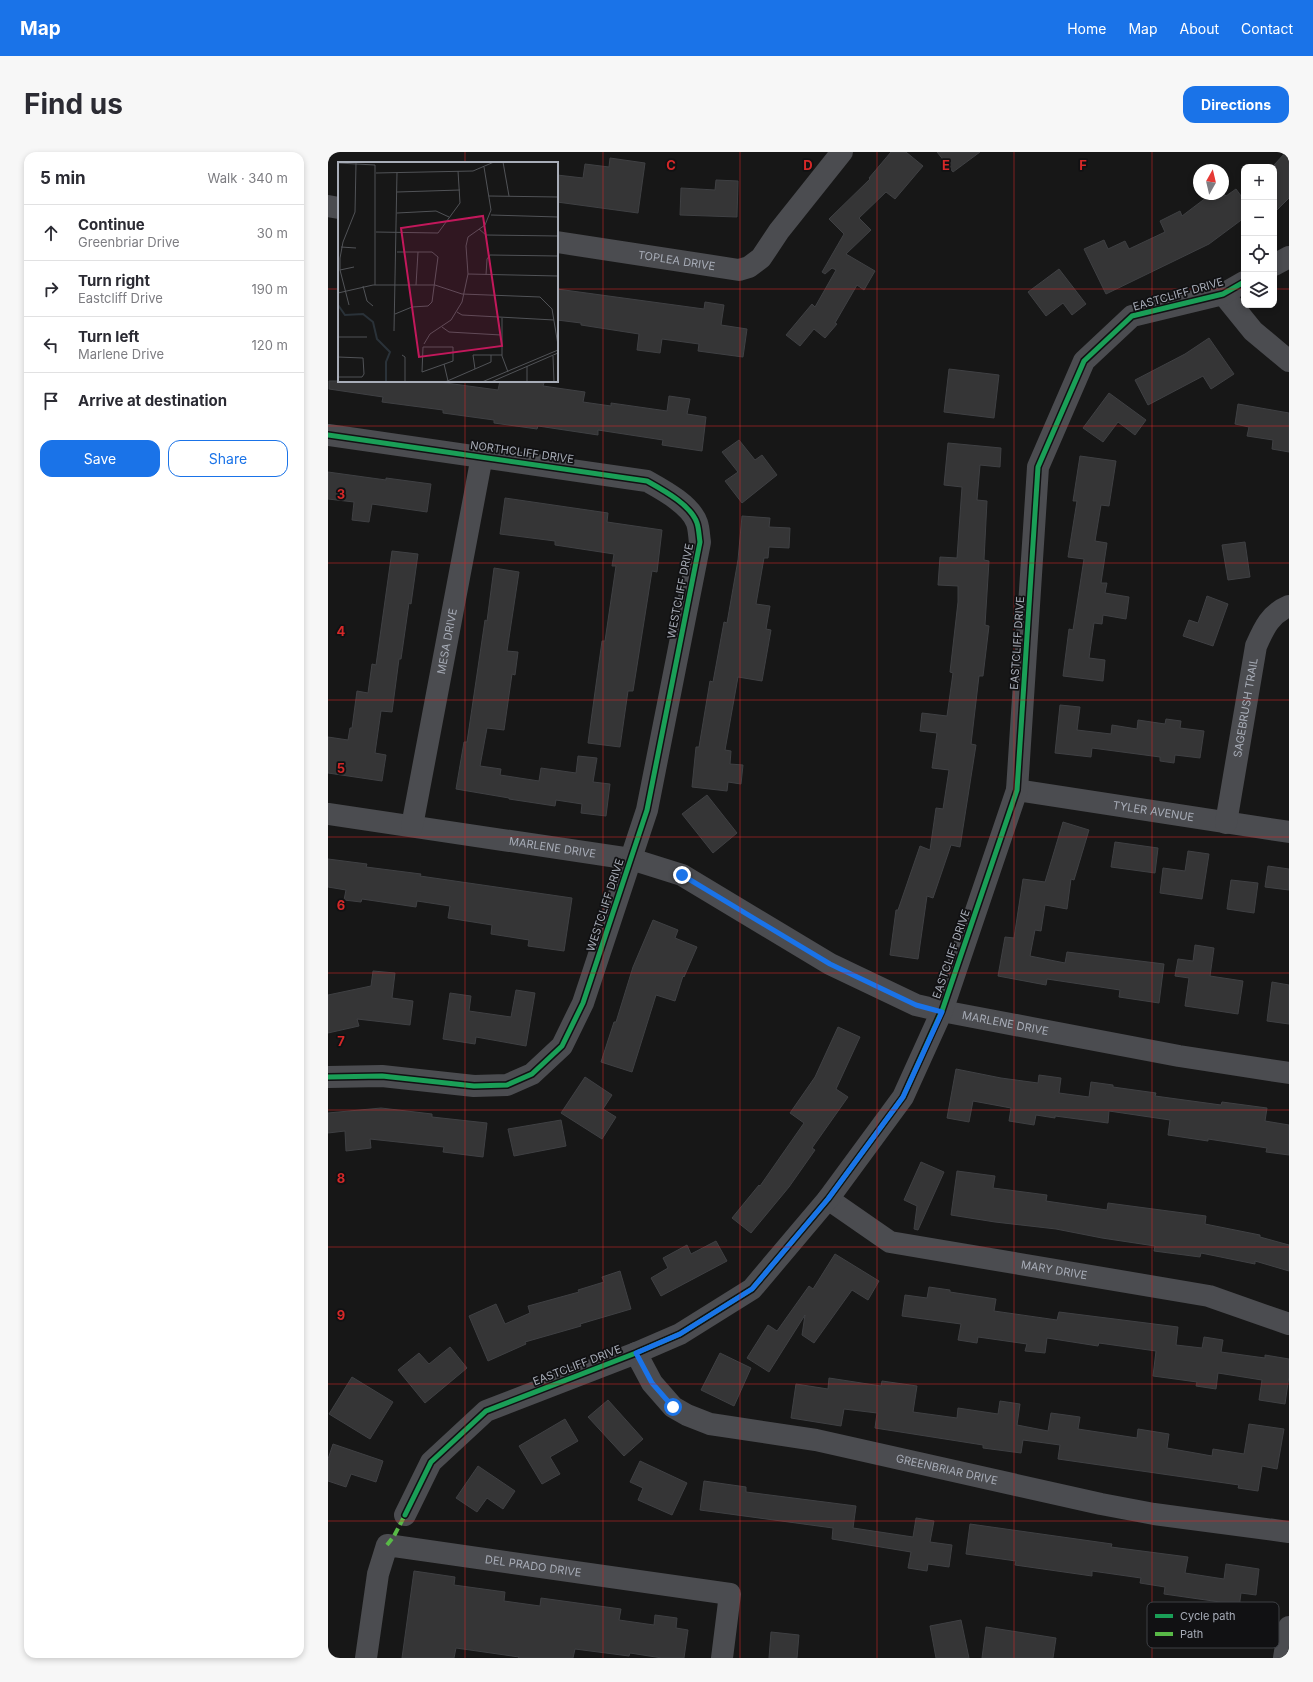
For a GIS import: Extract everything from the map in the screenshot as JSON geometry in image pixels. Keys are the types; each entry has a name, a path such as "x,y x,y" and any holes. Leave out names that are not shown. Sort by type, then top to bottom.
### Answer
{"street":[{"name":"TOPLEA DRIVE","path":"558,242 739,270 749,267 761,258 779,231 842,152"},
{"path":"328,206 338,208"},
{"path":"1277,263 1289,257"},
{"name":"EASTCLIFF DRIVE","path":"405,1515 431,1462 486,1411 636,1353 680,1334 752,1289 828,1199 903,1097 942,1012 1017,790 1038,467 1084,361 1132,316 1223,294 1241,284"},
{"path":"1223,294 1253,331 1289,361"},
{"name":"NORTHCLIFF DRIVE","path":"328,435 647,481 667,493 690,510 697,523"},
{"name":"MESA DRIVE","path":"412,826 482,456"},
{"name":"WESTCLIFF DRIVE","path":"328,1077 382,1076 474,1086 507,1085 532,1074 562,1046 583,1003 647,810 700,542 697,523"},
{"name":"SAGEBRUSH TRAIL","path":"1226,823 1256,646 1266,624 1279,610 1289,606"},
{"name":"TYLER AVENUE","path":"1017,790 1289,832"},
{"name":"MARLENE DRIVE","path":"328,814 631,859 682,875 830,964 916,1005 942,1012 1179,1056 1289,1073"},
{"name":"MARY DRIVE","path":"828,1199 890,1242 1209,1296 1289,1324"},
{"name":"GREENBRIAR DRIVE","path":"636,1353 652,1383 673,1407 687,1416 710,1424 816,1440 1101,1504 1154,1514 1289,1532"},
{"name":"DEL PRADO DRIVE","path":"366,1658 378,1574 387,1545 730,1594 722,1658"},
{"path":"1284,1658 1289,1627"}],"building":[{"path":"891,152 906,152 923,166 895,199 886,192 859,218 871,230 846,254 875,271 864,290 857,285 835,323 837,324 825,338 814,329 800,346 786,335 812,304 815,307 836,270 832,268 825,274 822,272 844,234 829,219 870,179 869,178"},
{"path":"937,152 980,152 953,172"},
{"path":"1286,152 1289,152 1289,198 1277,210 1277,164 1275,164"},
{"path":"610,158 645,163 638,213 558,202 558,175 583,178 585,164 609,167"},
{"path":"716,180 738,181 737,217 680,215 681,188 715,190"},
{"path":"1236,189 1241,196 1241,220 1209,244 1106,294 1084,249 1104,240 1108,249 1125,241 1129,249 1165,232 1160,221 1180,211 1182,216 1203,200 1229,200 1229,194"},
{"path":"1059,269 1086,304 1072,315 1063,303 1046,316 1028,292"},
{"path":"558,289 704,309 705,302 724,305 721,325 747,329 743,357 698,351 699,344 662,339 660,353 637,350 639,334 581,325 581,323 558,320"},
{"path":"1209,338 1234,374 1211,389 1203,376 1148,405 1135,380 1185,354"},
{"path":"949,369 999,375 994,418 944,412"},
{"path":"329,381 438,382 498,390 500,382 537,382 544,383 543,386 585,392 583,402 611,406 611,403 667,411 669,396 690,399 687,414 706,417 702,451 662,445 663,440 598,430 598,435 538,426 537,429 494,423 494,420 443,413 443,410 382,402 383,397 329,389"},
{"path":"1109,393 1146,420 1135,435 1118,422 1103,442 1083,428"},
{"path":"1238,404 1289,413 1289,452 1272,449 1273,440 1247,436 1249,427 1235,424"},
{"path":"739,440 755,460 762,455 777,475 742,503 725,481 738,472 722,452"},
{"path":"948,443 1001,448 1000,467 980,465 977,500 987,501 984,560 989,561 985,625 989,626 983,676 979,676 971,744 976,745 960,847 951,845 933,898 927,896 918,959 890,955 896,910 898,910 920,846 930,850 936,808 943,809 949,770 932,768 937,733 920,731 922,713 947,716 953,673 950,672 958,602 958,586 938,585 940,557 957,558 962,487 944,485"},
{"path":"1080,456 1116,461 1109,506 1101,505 1095,541 1107,543 1101,583 1107,583 1105,593 1129,597 1126,619 1103,615 1102,624 1094,623 1089,658 1105,660 1103,681 1063,676 1069,629 1073,630 1084,559 1068,557 1077,501 1073,501"},
{"path":"328,472 386,480 386,478 431,484 427,512 372,504 369,522 352,520 354,502 328,499"},
{"path":"505,498 608,513 607,522 662,530 657,572 652,571 633,691 628,691 620,747 588,743 602,641 605,641 616,566 612,566 614,554 555,545 555,541 500,534"},
{"path":"742,516 770,518 769,527 790,528 789,548 769,547 768,558 764,558 756,604 770,606 766,629 771,630 762,681 738,677 725,750 731,751 730,764 743,765 741,784 728,782 727,791 692,787 696,747 699,747 710,681 713,682 724,622 727,623 738,560"},
{"path":"1245,542 1250,577 1228,580 1222,545"},
{"path":"392,551 418,554 411,604 409,603 401,659 399,659 392,712 381,711 375,753 386,755 382,781 328,773 328,737 348,740 350,728 352,728 357,691 368,693 372,664 376,665"},
{"path":"494,568 519,572 507,651 518,652 515,675 512,674 504,730 487,728 480,766 501,769 500,775 539,781 541,768 576,773 578,756 597,758 593,782 610,784 606,816 581,813 582,804 556,800 555,806 456,789 464,742 467,742 485,620 487,621"},
{"path":"1207,596 1228,604 1213,646 1183,636 1189,620 1198,623"},
{"path":"1060,705 1080,707 1077,730 1111,734 1112,725 1137,729 1138,720 1165,724 1166,719 1181,721 1180,728 1204,731 1200,758 1175,755 1174,763 1160,761 1160,757 1092,748 1091,757 1055,753"},
{"path":"707,795 737,833 713,853 682,814"},
{"path":"1063,822 1089,830 1074,880 1071,879 1067,909 1045,905 1041,931 1035,930 1030,956 1065,963 1067,952 1164,964 1159,1003 1119,997 1120,990 1047,979 1046,985 998,976 1005,937 1014,938 1023,879 1045,882"},
{"path":"1115,842 1158,848 1155,873 1111,867"},
{"path":"1188,851 1209,854 1202,899 1160,893 1163,868 1185,871"},
{"path":"328,859 367,864 366,867 421,874 420,876 572,898 564,951 528,946 529,940 491,934 492,925 448,918 450,906 417,901 416,907 362,899 361,902 344,900 346,890 328,887"},
{"path":"1268,866 1289,869 1289,890 1265,887"},
{"path":"1231,880 1258,883 1254,913 1227,909"},
{"path":"653,920 678,930 675,938 697,947 684,977 683,976 675,1001 656,995 632,1072 601,1062 614,1022 616,1022 633,967"},
{"path":"1195,945 1214,948 1210,976 1243,981 1238,1014 1185,1006 1189,978 1175,976 1178,959 1193,961"},
{"path":"373,971 395,973 392,998 413,1001 410,1025 357,1019 359,1026 328,1033 328,995 371,986"},
{"path":"1272,982 1289,985 1289,1024 1267,1021"},
{"path":"516,990 535,993 526,1046 476,1037 475,1044 443,1039 450,993 471,996 469,1011 511,1017"},
{"path":"838,1027 860,1037 836,1089 848,1097 812,1148 815,1150 789,1187 751,1233 732,1218 759,1185 760,1186 804,1123 790,1113 815,1077"},
{"path":"956,1069 1001,1078 1038,1083 1039,1075 1061,1078 1059,1093 1089,1097 1091,1082 1113,1085 1113,1087 1156,1093 1155,1096 1221,1105 1222,1102 1267,1108 1265,1121 1289,1125 1289,1155 1266,1152 1267,1148 1208,1139 1208,1141 1168,1135 1170,1120 1109,1111 1108,1123 1036,1115 1034,1125 1009,1121 1011,1108 973,1101 969,1122 947,1118"},
{"path":"585,1077 612,1095 603,1109 616,1117 602,1139 561,1113"},
{"path":"381,1108 432,1114 432,1117 487,1123 483,1157 443,1152 444,1147 370,1139 371,1148 346,1151 345,1131 328,1133 328,1113"},
{"path":"561,1120 566,1146 514,1156 508,1129"},
{"path":"921,1162 944,1172 918,1230 914,1229 917,1206 904,1200"},
{"path":"957,1171 995,1176 993,1188 1047,1195 1046,1201 1107,1210 1108,1203 1206,1216 1205,1224 1260,1235 1260,1237 1289,1245 1289,1271 1255,1261 1255,1264 1201,1253 1200,1257 1154,1251 1155,1246 1056,1229 951,1215"},
{"path":"716,1241 727,1261 661,1296 651,1278 668,1268 663,1258 687,1245 691,1254"},
{"path":"835,1254 879,1281 868,1300 852,1290 814,1343 802,1335 805,1315 769,1372 747,1358 768,1325 777,1331 809,1286 813,1289"},
{"path":"620,1271 631,1309 580,1324 581,1326 525,1342 526,1344 488,1361 469,1316 496,1304 505,1324 530,1313 528,1306 579,1292 578,1290 604,1282 602,1277"},
{"path":"929,1287 950,1290 950,1292 996,1299 994,1311 1057,1320 1059,1312 1178,1327 1176,1345 1202,1348 1204,1337 1223,1340 1221,1352 1265,1358 1265,1355 1289,1359 1289,1376 1285,1404 1259,1400 1262,1380 1218,1373 1216,1389 1196,1386 1197,1382 1153,1376 1156,1351 1099,1343 1098,1346 1047,1338 1045,1353 1025,1351 1027,1344 978,1337 977,1343 958,1340 961,1324 902,1316 905,1295 927,1298"},
{"path":"450,1347 467,1368 425,1403 398,1370 419,1353 429,1364"},
{"path":"720,1353 751,1368 734,1406 701,1390"},
{"path":"352,1377 393,1402 370,1439 329,1414"},
{"path":"829,1378 881,1386 882,1381 917,1386 913,1412 957,1418 958,1408 998,1414 1000,1401 1020,1404 1017,1425 1048,1431 1051,1413 1080,1417 1078,1429 1137,1438 1138,1429 1169,1434 1167,1448 1212,1456 1213,1449 1244,1454 1249,1424 1284,1429 1277,1469 1262,1466 1258,1491 1238,1488 1239,1485 1058,1459 1060,1445 1023,1440 1021,1453 983,1448 983,1445 875,1428 877,1413 844,1409 841,1426 791,1418 796,1384 828,1389"},
{"path":"608,1400 643,1439 624,1456 588,1417"},
{"path":"565,1419 578,1441 550,1457 560,1474 542,1484 519,1446"},
{"path":"333,1444 383,1461 376,1482 351,1474 346,1487 328,1481 328,1459"},
{"path":"640,1461 687,1483 672,1515 638,1500 643,1488 630,1482"},
{"path":"478,1466 515,1491 503,1509 487,1498 477,1512 456,1498"},
{"path":"704,1481 746,1487 746,1492 856,1506 853,1528 913,1537 916,1518 934,1521 930,1542 952,1545 949,1567 928,1564 927,1571 908,1568 911,1552 832,1539 833,1528 700,1510"},
{"path":"970,1524 1112,1544 1111,1547 1188,1557 1185,1573 1224,1579 1226,1564 1259,1569 1256,1595 1241,1593 1240,1602 1220,1602 1164,1594 1165,1587 1140,1583 1141,1578 1092,1571 1092,1576 1015,1565 1016,1561 966,1554"},
{"path":"414,1571 455,1577 454,1585 505,1592 504,1601 540,1606 541,1598 621,1609 619,1620 654,1625 655,1615 677,1618 676,1628 688,1630 684,1658 662,1658 630,1653 629,1656 575,1649 573,1658 518,1658 519,1657 456,1648 454,1658 402,1658"},
{"path":"961,1620 969,1658 936,1658 930,1626"},
{"path":"986,1627 1056,1638 1053,1658 982,1658"},
{"path":"771,1632 799,1635 797,1658 769,1658"}],"marked path":[{"path":"387,1545 394,1536 405,1515"}],"cycle path":[{"path":"405,1515 431,1462 486,1411 636,1353 680,1334 752,1289 828,1199 903,1097 942,1011 1017,790 1038,467 1084,361 1132,316 1223,294 1241,284"},
{"path":"328,435 647,481 676,499 689,510 697,523 700,542 647,810 583,1003 562,1046 532,1074 507,1085 474,1086 382,1076 328,1077"}],"route":[{"path":"673,1407 652,1383 636,1353 680,1334 752,1289 828,1199 903,1097 942,1012 916,1005 830,964 682,875"}]}
